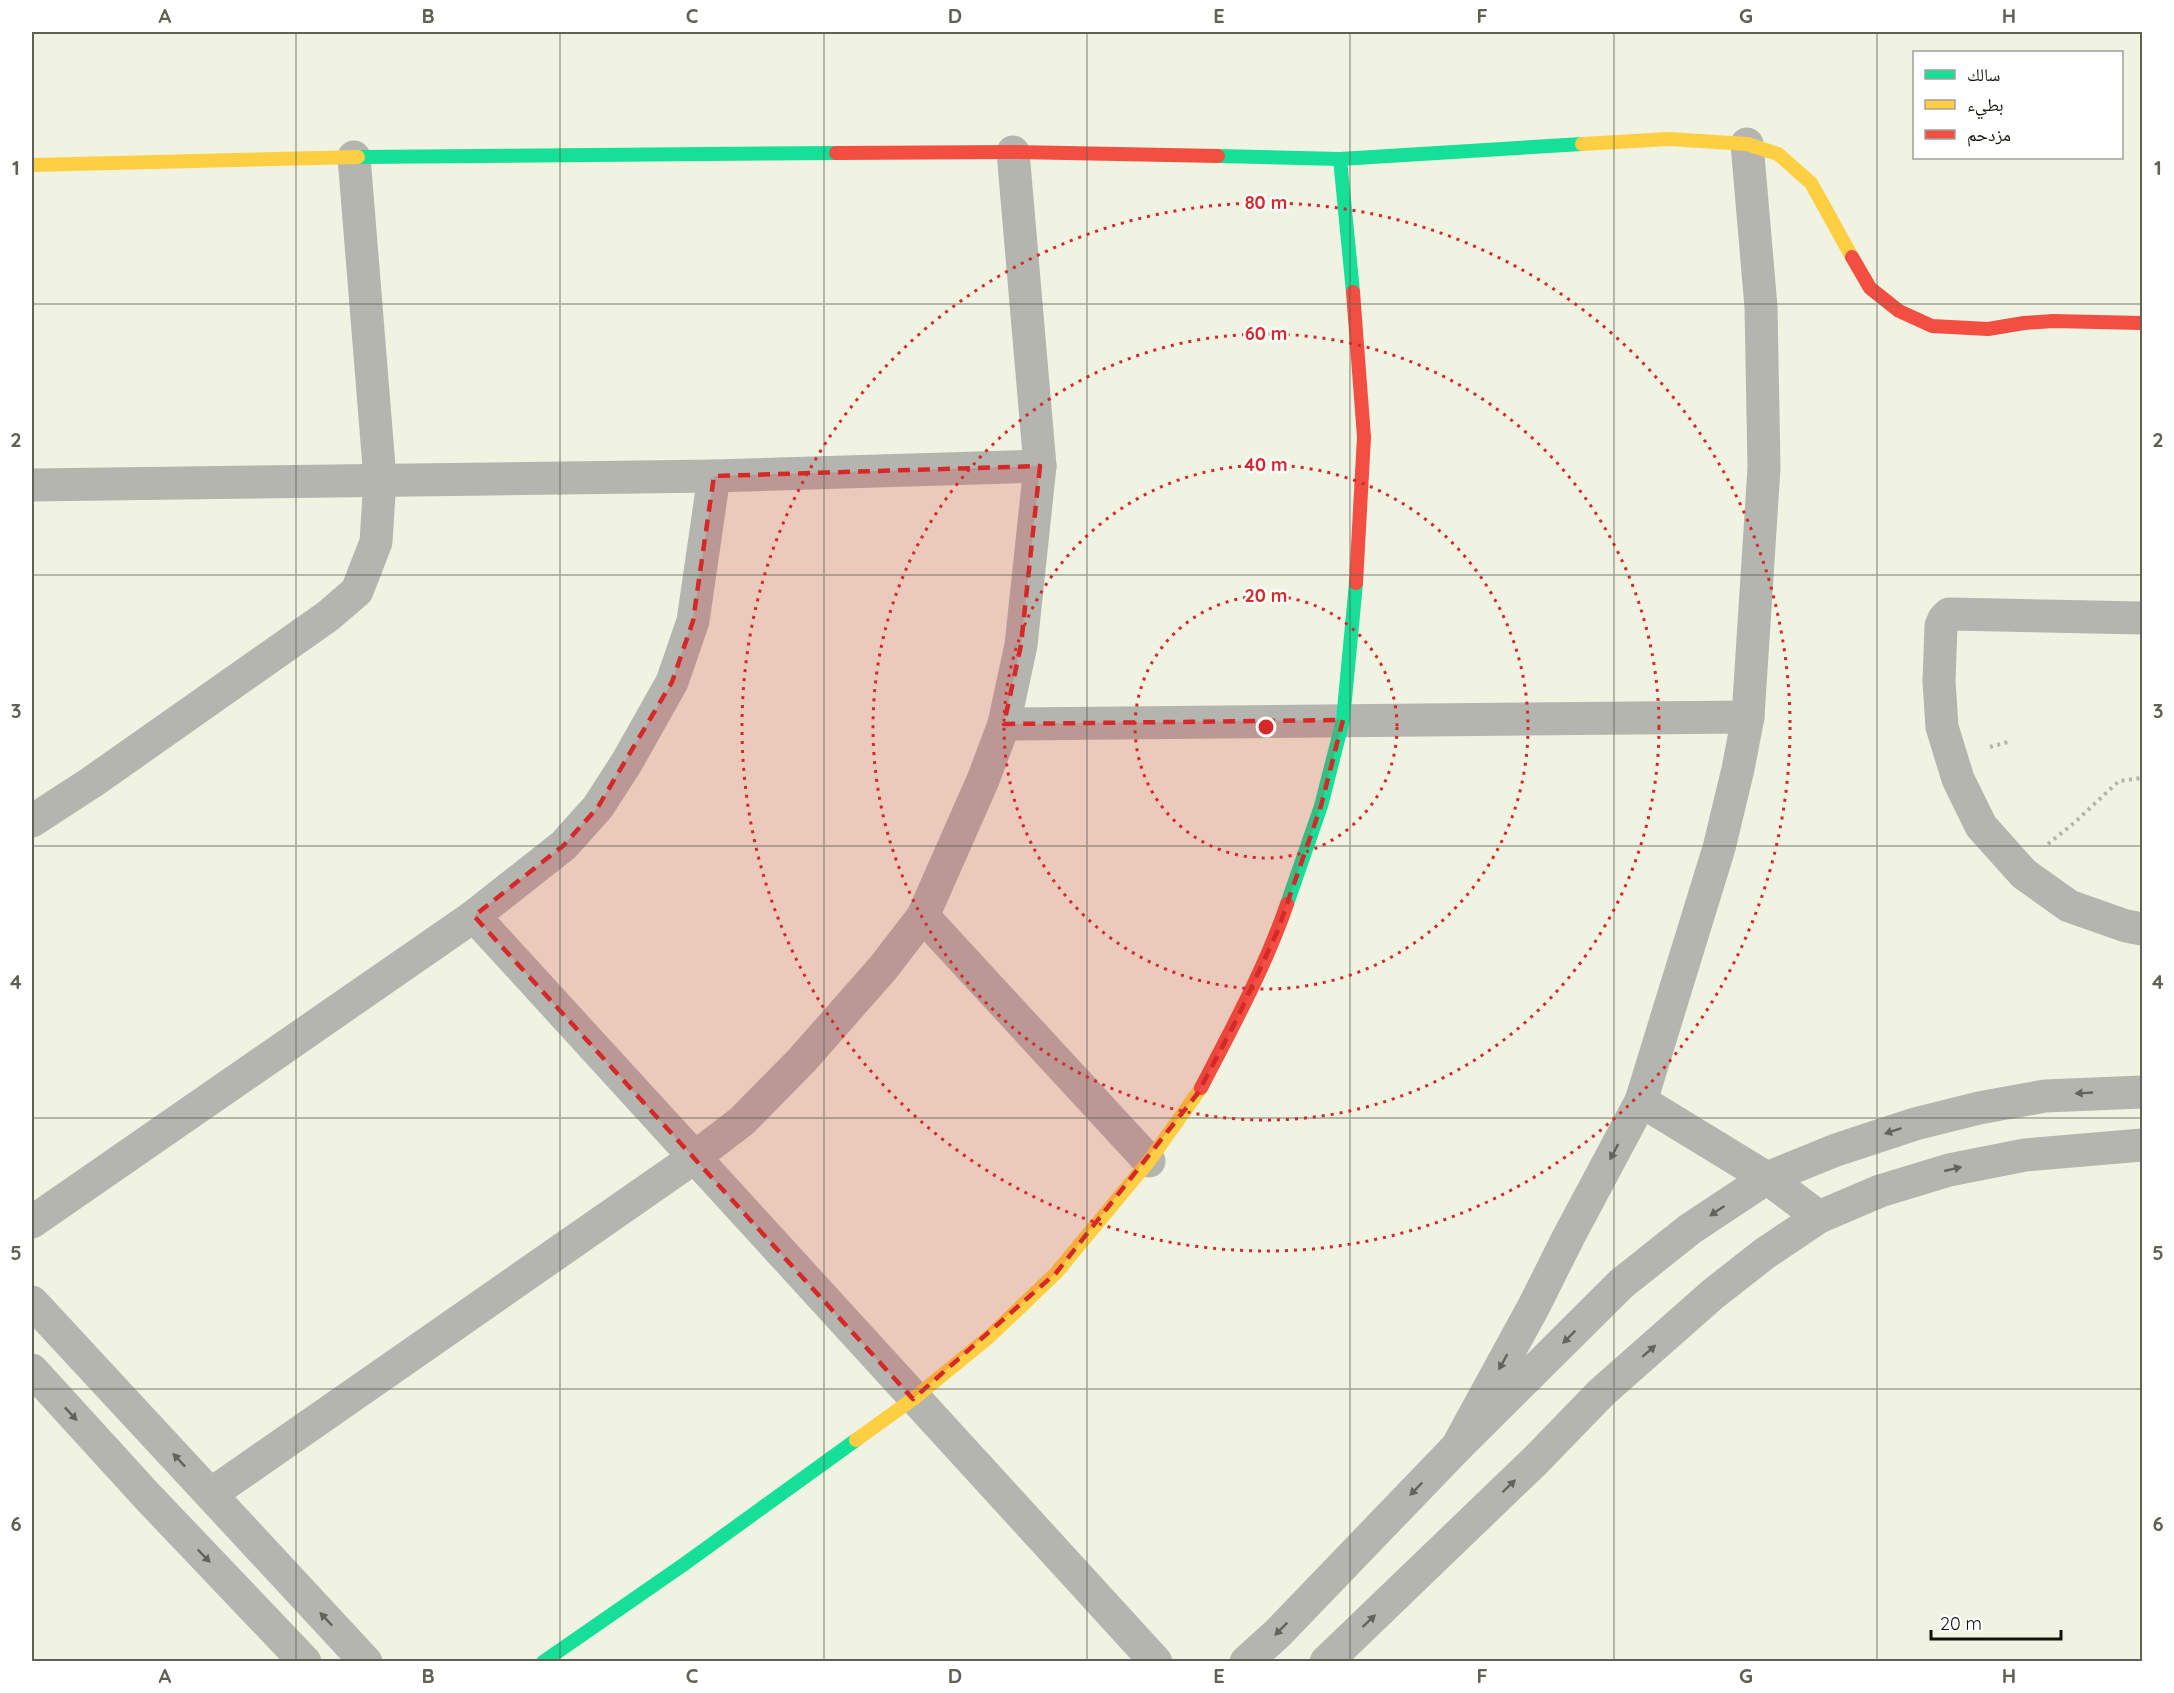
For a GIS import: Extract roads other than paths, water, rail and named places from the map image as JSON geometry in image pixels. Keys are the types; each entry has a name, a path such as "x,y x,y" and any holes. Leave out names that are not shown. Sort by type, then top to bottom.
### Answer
{"street":[{"path":"32,165 354,157 1013,152 1340,159 1669,139 1747,144 1778,154 1811,183 1870,288 1899,311 1932,326 1988,329 2052,321 2142,323"},
{"path":"1457,1447 1641,1101 1719,848 1748,717 1764,468 1761,307 1747,144"},
{"path":"211,1494 696,1157 742,1121 802,1060 883,968 923,916 983,780 1004,724 1021,645 1040,466 1013,152"},
{"path":"32,821 92,782 328,616 357,591 376,542 380,479 354,157"},
{"path":"543,1662 683,1566 914,1400 989,1337 1056,1273 1149,1161 1198,1093 1237,1019 1278,930 1321,806 1343,720 1358,564 1364,437 1355,310 1340,159"},
{"path":"32,485 714,476 1040,466"},
{"path":"32,1222 474,916 564,845 598,807 627,762 672,682 693,621 714,476"},
{"path":"2142,618 1949,614 1944,619 1939,681 1942,727 1958,779 1981,826 2024,874 2069,906 2126,926 2142,929"},
{"path":"1004,724 1748,717"},
{"path":"474,916 696,1157 914,1400 1156,1662"},
{"path":"923,916 1149,1161"},
{"path":"1246,1662 1287,1624 1457,1447 1622,1284 1690,1229 1767,1178 1915,1124 1979,1108 2045,1096 2142,1092"},
{"path":"1641,1101 1767,1178 1819,1217"},
{"path":"1326,1662 1536,1460 1602,1392 1713,1294 1764,1254 1819,1217 1880,1191 1949,1170 2025,1155 2142,1145"},
{"path":"32,1302 366,1662"},
{"path":"32,1371 305,1662"}]}
